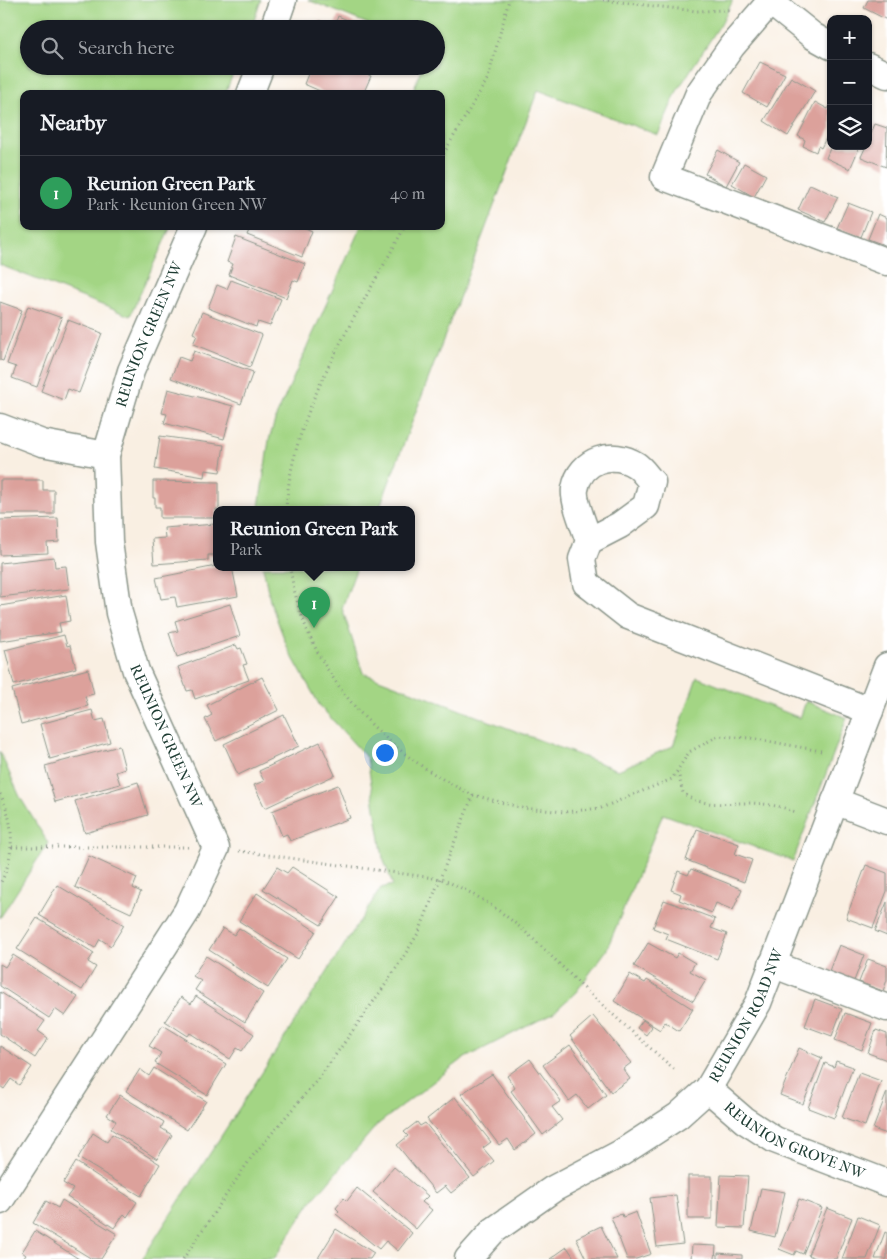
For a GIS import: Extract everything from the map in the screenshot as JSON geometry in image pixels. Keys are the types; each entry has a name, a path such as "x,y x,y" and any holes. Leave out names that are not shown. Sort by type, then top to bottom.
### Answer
{"street":[{"path":"276,20 283,0"},
{"path":"827,44 813,36 769,1 732,46 699,93 664,177 887,262"},
{"path":"872,68 887,74"},
{"path":"251,90 257,75"},
{"name":"REUNION GREEN NW","path":"192,230 131,371 106,455 109,542 119,614 136,671 216,848"},
{"path":"0,427 42,443 106,455"},
{"path":"590,541 582,559 586,583 628,616 870,711"},
{"name":"REUNION ROAD NW","path":"468,1259 493,1231 554,1189 621,1153 678,1116 708,1089 758,1002 887,666"},
{"path":"835,801 887,820"},
{"path":"0,1201 187,911 216,848"},
{"path":"772,964 887,1008"},
{"name":"REUNION GROVE NW","path":"708,1089 744,1120 775,1140 887,1183"}],"path":[{"path":"445,151 488,78 509,0"},
{"path":"603,0 696,11 731,10"},
{"path":"286,506 287,489 299,437 316,393 336,352 403,230"},
{"path":"291,571 298,603 321,661 347,699 378,732 406,755 444,782 473,795 523,808 564,812 601,808 672,779 689,752 718,736 751,738 821,751"},
{"path":"678,772 683,794 692,800 709,804 751,803 769,805 797,813"},
{"path":"0,794 9,813 12,847 8,867 0,884"},
{"path":"183,1259 251,1158 322,1074 388,981 419,932 473,795"},
{"path":"12,847 216,848 441,879 468,890 495,906 676,1071"}],"green space":[{"path":"0,0 261,0 254,20 20,20 20,75 232,75 227,90 20,90 20,230 169,230 130,316 0,265"},
{"path":"308,0 732,0 722,22 677,91 658,135 538,90 380,506 259,506 269,440 276,417 359,230 445,230 445,90 413,90 419,75 445,75 445,20 358,20"},
{"path":"264,571 356,571 342,608 363,673 618,770 673,746 697,677 800,718 806,701 847,718 793,861 663,814 606,951 576,992 553,1013 463,1059 377,1125 310,1203 274,1259 142,1259 381,888 393,885 383,858 367,758 320,706 288,649 270,601"},
{"path":"0,752 20,797 48,843 0,918"}],"building":[{"path":"868,0 887,0 887,20 864,8"},
{"path":"338,16 348,20 337,20"},
{"path":"760,62 785,74 767,107 743,93"},
{"path":"308,75 371,76 365,90 318,90 304,84"},
{"path":"791,77 815,91 788,136 764,121"},
{"path":"815,102 827,108 827,136 821,148 818,146 816,152 803,146 805,140 798,136"},
{"path":"875,124 887,128 886,167 861,157 864,150 872,150 872,131"},
{"path":"718,150 739,162 726,186 705,174"},
{"path":"829,150 858,150 850,169 826,158"},
{"path":"744,163 766,175 754,197 732,184"},
{"path":"810,184 838,197 825,222 798,210"},
{"path":"848,203 871,212 861,237 837,228"},
{"path":"878,214 887,218 887,246 868,239"},
{"path":"249,230 312,231 302,257 247,235"},
{"path":"236,237 305,264 298,282 293,280 286,298 229,275 233,264 227,262"},
{"path":"231,280 281,299 270,326 258,322 256,327 208,308 217,285 227,289"},
{"path":"0,302 22,310 3,361 0,360"},
{"path":"28,306 62,318 37,387 12,378 16,367 7,364"},
{"path":"202,312 262,335 250,367 193,344 197,335 193,333"},
{"path":"68,320 102,333 79,393 68,389 64,400 41,391"},
{"path":"194,351 253,372 241,404 171,378 179,357 190,361"},
{"path":"168,389 233,406 224,439 164,423 167,414 162,413"},
{"path":"160,436 224,445 220,472 205,470 204,477 155,469"},
{"path":"0,480 43,480 43,490 54,490 54,514 0,514"},
{"path":"153,481 219,482 219,506 213,506 213,518 160,518 160,507 155,507 155,498 153,498"},
{"path":"58,518 59,542 47,543 48,553 0,555 0,520"},
{"path":"213,524 213,555 208,555 208,560 154,564 152,539 165,538 164,528"},
{"path":"54,557 55,567 66,566 69,589 0,597 0,563"},
{"path":"213,567 213,571 233,571 238,596 177,607 175,597 161,599 156,578"},
{"path":"66,595 70,621 59,623 61,632 0,641 0,606"},
{"path":"230,604 240,636 177,657 169,633 178,631 175,621"},
{"path":"64,635 67,646 70,645 76,668 14,685 5,650"},
{"path":"236,645 238,649 241,648 247,664 243,665 249,680 195,699 192,690 187,691 178,667"},
{"path":"88,669 94,694 85,696 88,706 21,724 12,689"},
{"path":"262,677 279,710 216,741 205,719 212,715 207,705"},
{"path":"92,710 95,721 104,719 110,742 50,759 40,724"},
{"path":"284,715 299,746 238,775 224,744"},
{"path":"320,742 335,775 265,808 254,785 264,781 259,771"},
{"path":"119,746 125,769 116,772 120,784 55,802 45,766"},
{"path":"138,782 148,815 85,833 75,801"},
{"path":"338,785 350,818 290,841 287,834 282,836 272,811"},
{"path":"697,829 739,844 735,854 752,860 744,882 686,860"},
{"path":"89,856 137,878 133,888 141,892 131,913 75,887"},
{"path":"866,865 887,873 887,891 873,928 846,918"},
{"path":"277,867 287,873 292,867 339,897 321,925 263,889"},
{"path":"691,869 742,889 733,910 716,903 712,913 679,900 681,894 671,890 678,871 688,875"},
{"path":"57,885 124,925 111,946 100,939 95,948 39,915"},
{"path":"257,893 316,931 298,959 239,921"},
{"path":"664,900 715,919 711,928 727,934 717,959 666,939 668,934 653,928"},
{"path":"887,902 887,936 875,931"},
{"path":"37,918 94,953 88,962 96,967 82,990 17,949"},
{"path":"223,928 234,935 239,928 287,959 268,988 209,950"},
{"path":"648,943 675,958 678,953 695,963 690,971 706,980 693,1001 634,966"},
{"path":"839,945 864,955 854,981 829,971"},
{"path":"13,955 78,997 65,1016 55,1009 49,1018 0,986 0,964 5,967"},
{"path":"206,956 263,993 245,1022 195,990 201,981 193,976"},
{"path":"868,959 887,966 887,980 883,991 859,982"},
{"path":"630,974 645,983 647,980 693,1009 679,1031 665,1022 660,1030 614,1001"},
{"path":"0,992 45,1021 38,1031 48,1038 35,1058 0,1034"},
{"path":"196,996 254,1034 242,1051 237,1048 230,1059 190,1033 188,1036 165,1021 181,997 191,1004"},
{"path":"815,999 842,1009 832,1036 805,1026"},
{"path":"845,1013 872,1023 862,1050 835,1040"},
{"path":"593,1016 631,1063 623,1069 630,1079 611,1092 570,1036"},
{"path":"643,1020 652,1027 646,1035 637,1028"},
{"path":"163,1025 226,1064 207,1095 155,1063 161,1053 149,1046"},
{"path":"876,1030 887,1034 887,1060 868,1053"},
{"path":"570,1045 606,1095 588,1109 577,1095 569,1101 543,1065"},
{"path":"0,1046 32,1067 19,1085 11,1079 4,1089 0,1086"},
{"path":"799,1048 822,1058 803,1104 780,1095"},
{"path":"530,1059 561,1101 552,1107 562,1120 543,1135 511,1091 515,1088 507,1076"},
{"path":"836,1061 853,1067 834,1118 808,1108 825,1063 834,1067"},
{"path":"154,1068 206,1101 187,1130 126,1091 140,1069 149,1076"},
{"path":"859,1073 881,1081 865,1126 842,1118"},
{"path":"492,1074 536,1134 515,1150 508,1139 499,1145 461,1094"},
{"path":"887,1092 887,1134 873,1129"},
{"path":"120,1095 164,1122 161,1128 172,1135 157,1159 111,1129 116,1121 107,1115"},
{"path":"455,1097 491,1142 483,1148 494,1161 474,1177 427,1119"},
{"path":"417,1122 420,1126 425,1123 470,1178 451,1193 445,1186 436,1193 397,1145 408,1136 404,1132"},
{"path":"93,1133 107,1142 112,1134 160,1164 141,1196 78,1158"},
{"path":"76,1162 137,1202 127,1217 124,1214 114,1228 67,1197 73,1189 63,1183"},
{"path":"394,1167 428,1196 422,1202 432,1210 416,1229 373,1192"},
{"path":"721,1175 748,1176 744,1228 718,1227"},
{"path":"688,1176 712,1176 712,1219 688,1219"},
{"path":"357,1188 412,1233 398,1251 386,1241 379,1249 336,1214 339,1211 336,1208 344,1198 347,1201"},
{"path":"761,1188 785,1192 775,1237 751,1231"},
{"path":"676,1195 683,1244 657,1247 650,1198"},
{"path":"799,1199 822,1208 803,1254 796,1251 794,1255 779,1249"},
{"path":"62,1200 117,1234 101,1259 92,1259 33,1223 46,1201 58,1208"},
{"path":"827,1208 852,1218 836,1259 818,1259 808,1255"},
{"path":"636,1212 651,1254 636,1259 627,1259 611,1217 622,1214 623,1217"},
{"path":"858,1216 880,1225 867,1259 842,1259"},
{"path":"601,1226 617,1259 586,1259 576,1238"},
{"path":"336,1229 374,1253 370,1259 318,1258"},
{"path":"35,1231 79,1259 23,1259 26,1255 22,1252"},
{"path":"885,1232 887,1233 887,1259 875,1259"},
{"path":"692,1245 716,1246 715,1259 691,1259"},
{"path":"567,1247 575,1259 550,1259"},
{"path":"718,1253 742,1255 742,1259 718,1259"}],"place":[{"name":"Reunion Green Park","path":"314,628"}]}
